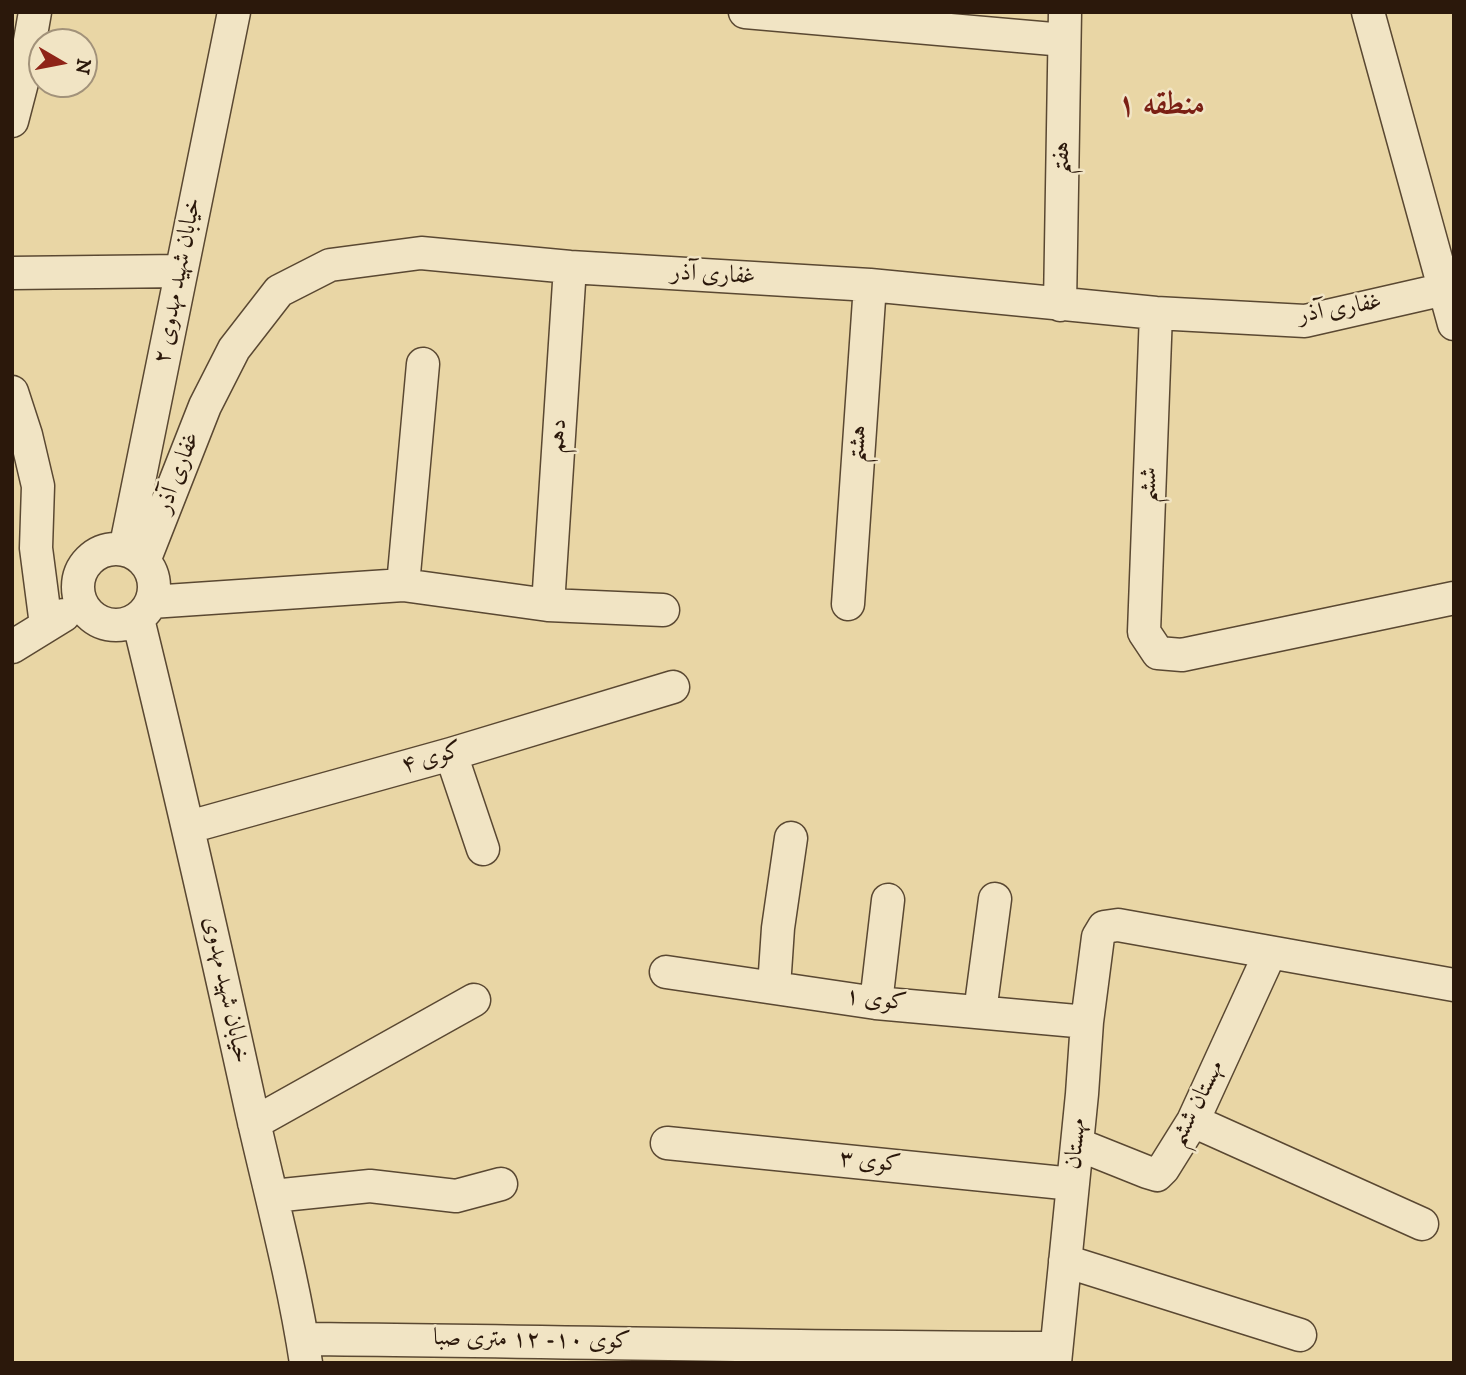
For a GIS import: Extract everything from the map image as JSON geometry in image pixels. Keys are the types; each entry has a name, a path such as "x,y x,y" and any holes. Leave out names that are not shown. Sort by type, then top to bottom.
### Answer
{"street":[{"path":"12,121 24,75 35,12"},
{"name":"خیابان شهید مهدوی ۲","path":"135,556 181,271 234,12"},
{"path":"745,12 1065,26"},
{"path":"1368,12 1448,288 1454,324"},
{"name":"هفتم","path":"1060,305 1065,26"},
{"name":"غفاری آذر","path":"135,556 234,349 279,292 330,265 421,253 570,267 870,285 1156,313 1305,321 1448,288"},
{"name":"دهم","path":"548,605 570,267"},
{"path":"12,273 181,271"},
{"name":"هشتم","path":"848,604 870,285"},
{"name":"ششم","path":"1156,313 1144,632 1158,653 1182,654 1454,598"},
{"path":"403,585 424,364"},
{"path":"12,392 38,486 36,548 46,625"},
{"path":"145,610 154,580 135,556 113,549 90,559 79,580 82,605 101,623 114,626 127,624 145,610 403,585 548,605 663,610"},
{"path":"12,648 82,605"},
{"name":"خیابان شهید مهدوی","path":"145,610 189,827 254,1123 273,1196 304,1351"},
{"name":"کوی ۴","path":"189,827 451,754 673,687"},
{"path":"451,754 484,849"},
{"path":"774,988 778,928 791,838"},
{"path":"980,1012 995,899"},
{"path":"876,1003 888,900"},
{"name":"مهستان","path":"1055,1355 1087,1022 1098,937 1104,927 1118,925 1270,953"},
{"path":"1270,953 1454,985"},
{"name":"مهستان ششم","path":"1077,1144 1157,1175 1193,1121 1270,953"},
{"name":"کوی ۱","path":"666,972 876,1003 1087,1022"},
{"path":"254,1123 474,1000"},
{"path":"1193,1121 1422,1224"},
{"name":"کوی ۳","path":"667,1143 1073,1184"},
{"path":"273,1196 370,1186 456,1196 501,1184"},
{"path":"1065,1261 1300,1335"},
{"name":"کوی ۱۰- ۱۲ متری صبا","path":"304,1351 1055,1355"}],"district":[{"name":"منطقه ۱","path":"1161,107"}]}
